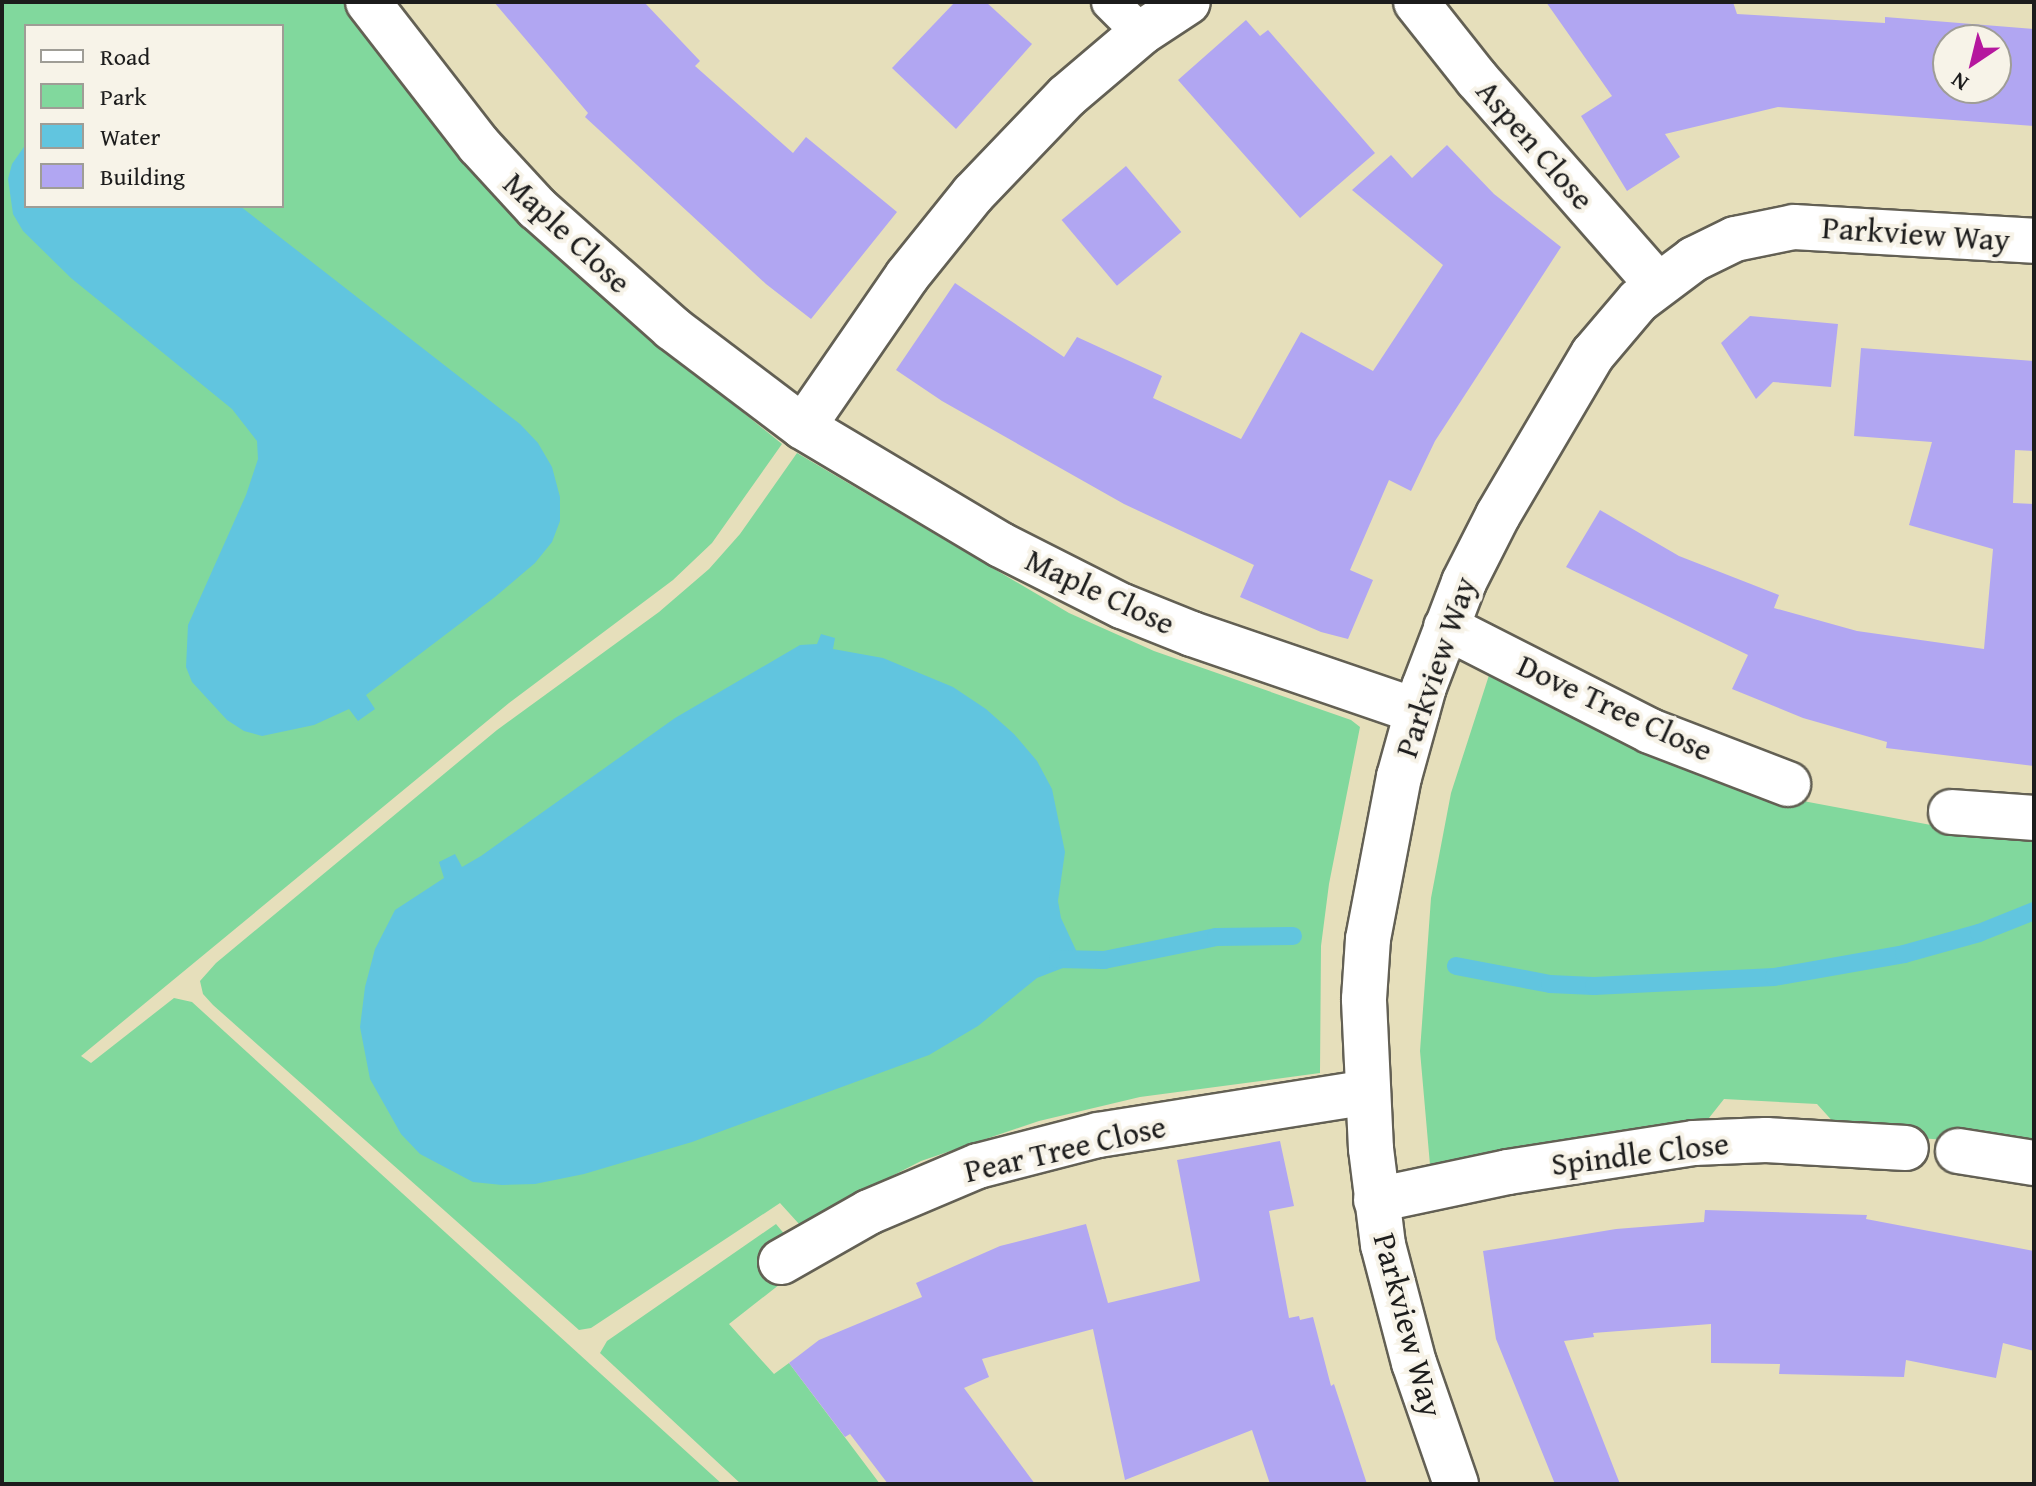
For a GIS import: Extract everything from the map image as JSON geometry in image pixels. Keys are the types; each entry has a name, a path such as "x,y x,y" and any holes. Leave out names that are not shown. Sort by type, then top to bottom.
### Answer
{"street":[{"name":"Maple Close","path":"368,2 479,145 537,208 693,345 803,427 1001,545 1122,606 1192,634 1417,711"},
{"path":"803,427 907,276 973,194 1067,96 1141,33 1188,2"},
{"name":"Aspen Close","path":"1416,2 1477,79 1657,284"},
{"name":"Parkview Way","path":"1456,1484 1403,1328 1385,1257 1376,1200 1364,999 1368,939 1399,777 1417,711 1446,627 1485,539 1575,380 1621,318 1657,284 1714,249 1775,229 1827,227 2034,241"},
{"name":"Dove Tree Close","path":"1446,627 1650,731 1788,784"},
{"path":"1951,812 2034,818"},
{"name":"Pear Tree Close","path":"781,1262 900,1197 978,1166 1098,1135 1368,1092"},
{"name":"Spindle Close","path":"1376,1200 1508,1172 1694,1143 1766,1140 1906,1148"},
{"path":"1958,1151 2034,1163"}],"lane":[{"path":"1110,2 1141,33"}],"green space":[{"path":"2,2 347,2 687,367 782,444 712,543 673,580 509,703 81,1056 91,1063 174,998 192,1002 722,1484 2,1484"},
{"path":"797,453 1069,613 1154,651 1351,720 1360,727 1329,884 1321,946 1320,1073 1140,1097 1039,1121 921,1161 799,1224 780,1203 591,1328 579,1330 213,1005 203,994 200,981 216,963 497,730 659,612 709,569 740,534"},
{"path":"1491,669 1787,798 1947,828 2034,837 2034,1146 1918,1138 1918,1130 1836,1125 1817,1104 1724,1099 1705,1123 1430,1165 1420,1051 1431,898 1451,793"},
{"path":"776,1224 786,1236 789,1277 729,1324 774,1374 789,1363 880,1484 741,1484 600,1353 607,1341"}],"water":[{"path":"24,147 24,208 243,208 520,424 538,443 552,467 560,497 560,521 552,542 535,563 495,597 366,695 375,709 358,721 349,709 314,725 262,736 244,731 227,720 192,682 186,667 188,625 246,495 258,459 257,441 232,409 71,278 23,231 13,214 8,179 12,164"},
{"path":"821,634 835,638 833,649 883,658 953,687 986,709 1014,734 1037,761 1052,789 1065,852 1058,901 1061,918 1081,961 1037,978 978,1026 929,1055 692,1142 584,1174 535,1184 473,1182 420,1154 401,1134 370,1079 360,1027 365,987 375,949 395,910 444,878 439,862 455,854 462,867 481,856 675,718 800,645 817,644"}],"building":[{"path":"494,2 644,2 700,61 695,66 793,153 806,137 897,212 811,319 766,284 585,117 588,113"},
{"path":"955,2 986,2 1032,44 956,129 892,68"},
{"path":"1546,2 1733,2 1737,14 1885,23 1885,17 1972,24 1932,24 1932,104 2012,104 2012,27 2034,29 2034,126 1778,107 1665,134 1680,157 1627,191 1581,116 1612,96"},
{"path":"1246,20 1260,36 1268,30 1375,153 1300,218 1178,80"},
{"path":"1447,145 1494,194 1561,247 1435,441 1411,491 1389,480 1350,570 1373,580 1348,639 1321,632 1240,597 1254,565 1124,504 942,401 896,370 955,283 1064,357 1077,337 1162,376 1153,398 1241,439 1301,332 1373,371 1443,265 1352,190 1391,155 1412,178"},
{"path":"1126,166 1181,232 1117,286 1062,220"},
{"path":"1750,316 1838,324 1831,387 1773,382 1756,399 1721,343"},
{"path":"1861,348 2034,361 2034,451 2015,450 2013,503 2034,504 2034,766 1886,748 1887,742 1803,718 1732,689 1748,655 1566,567 1600,510 1679,556 1779,595 1774,608 1857,631 1984,649 1993,549 1909,525 1932,442 1854,436"},
{"path":"1280,1141 1294,1206 1269,1211 1289,1318 1299,1316 1300,1320 1313,1317 1331,1386 1334,1384 1367,1484 1270,1484 1252,1430 1125,1480 1093,1329 982,1359 989,1377 964,1388 1035,1484 888,1484 850,1434 845,1437 789,1363 819,1340 922,1297 916,1283 1000,1246 1086,1224 1108,1303 1200,1281 1177,1160"},
{"path":"1705,1210 1867,1215 1866,1219 2034,1251 2034,1351 2003,1343 1996,1378 1906,1360 1904,1377 1779,1374 1780,1364 1711,1363 1711,1324 1593,1333 1594,1337 1564,1341 1620,1484 1555,1484 1496,1339 1483,1251 1616,1229 1704,1222"}],"waterway":[{"path":"1456,966 1550,984 1594,986 1774,977 1904,954 1979,933 2034,911"},
{"path":"1058,959 1104,960 1216,937 1293,936"}]}
